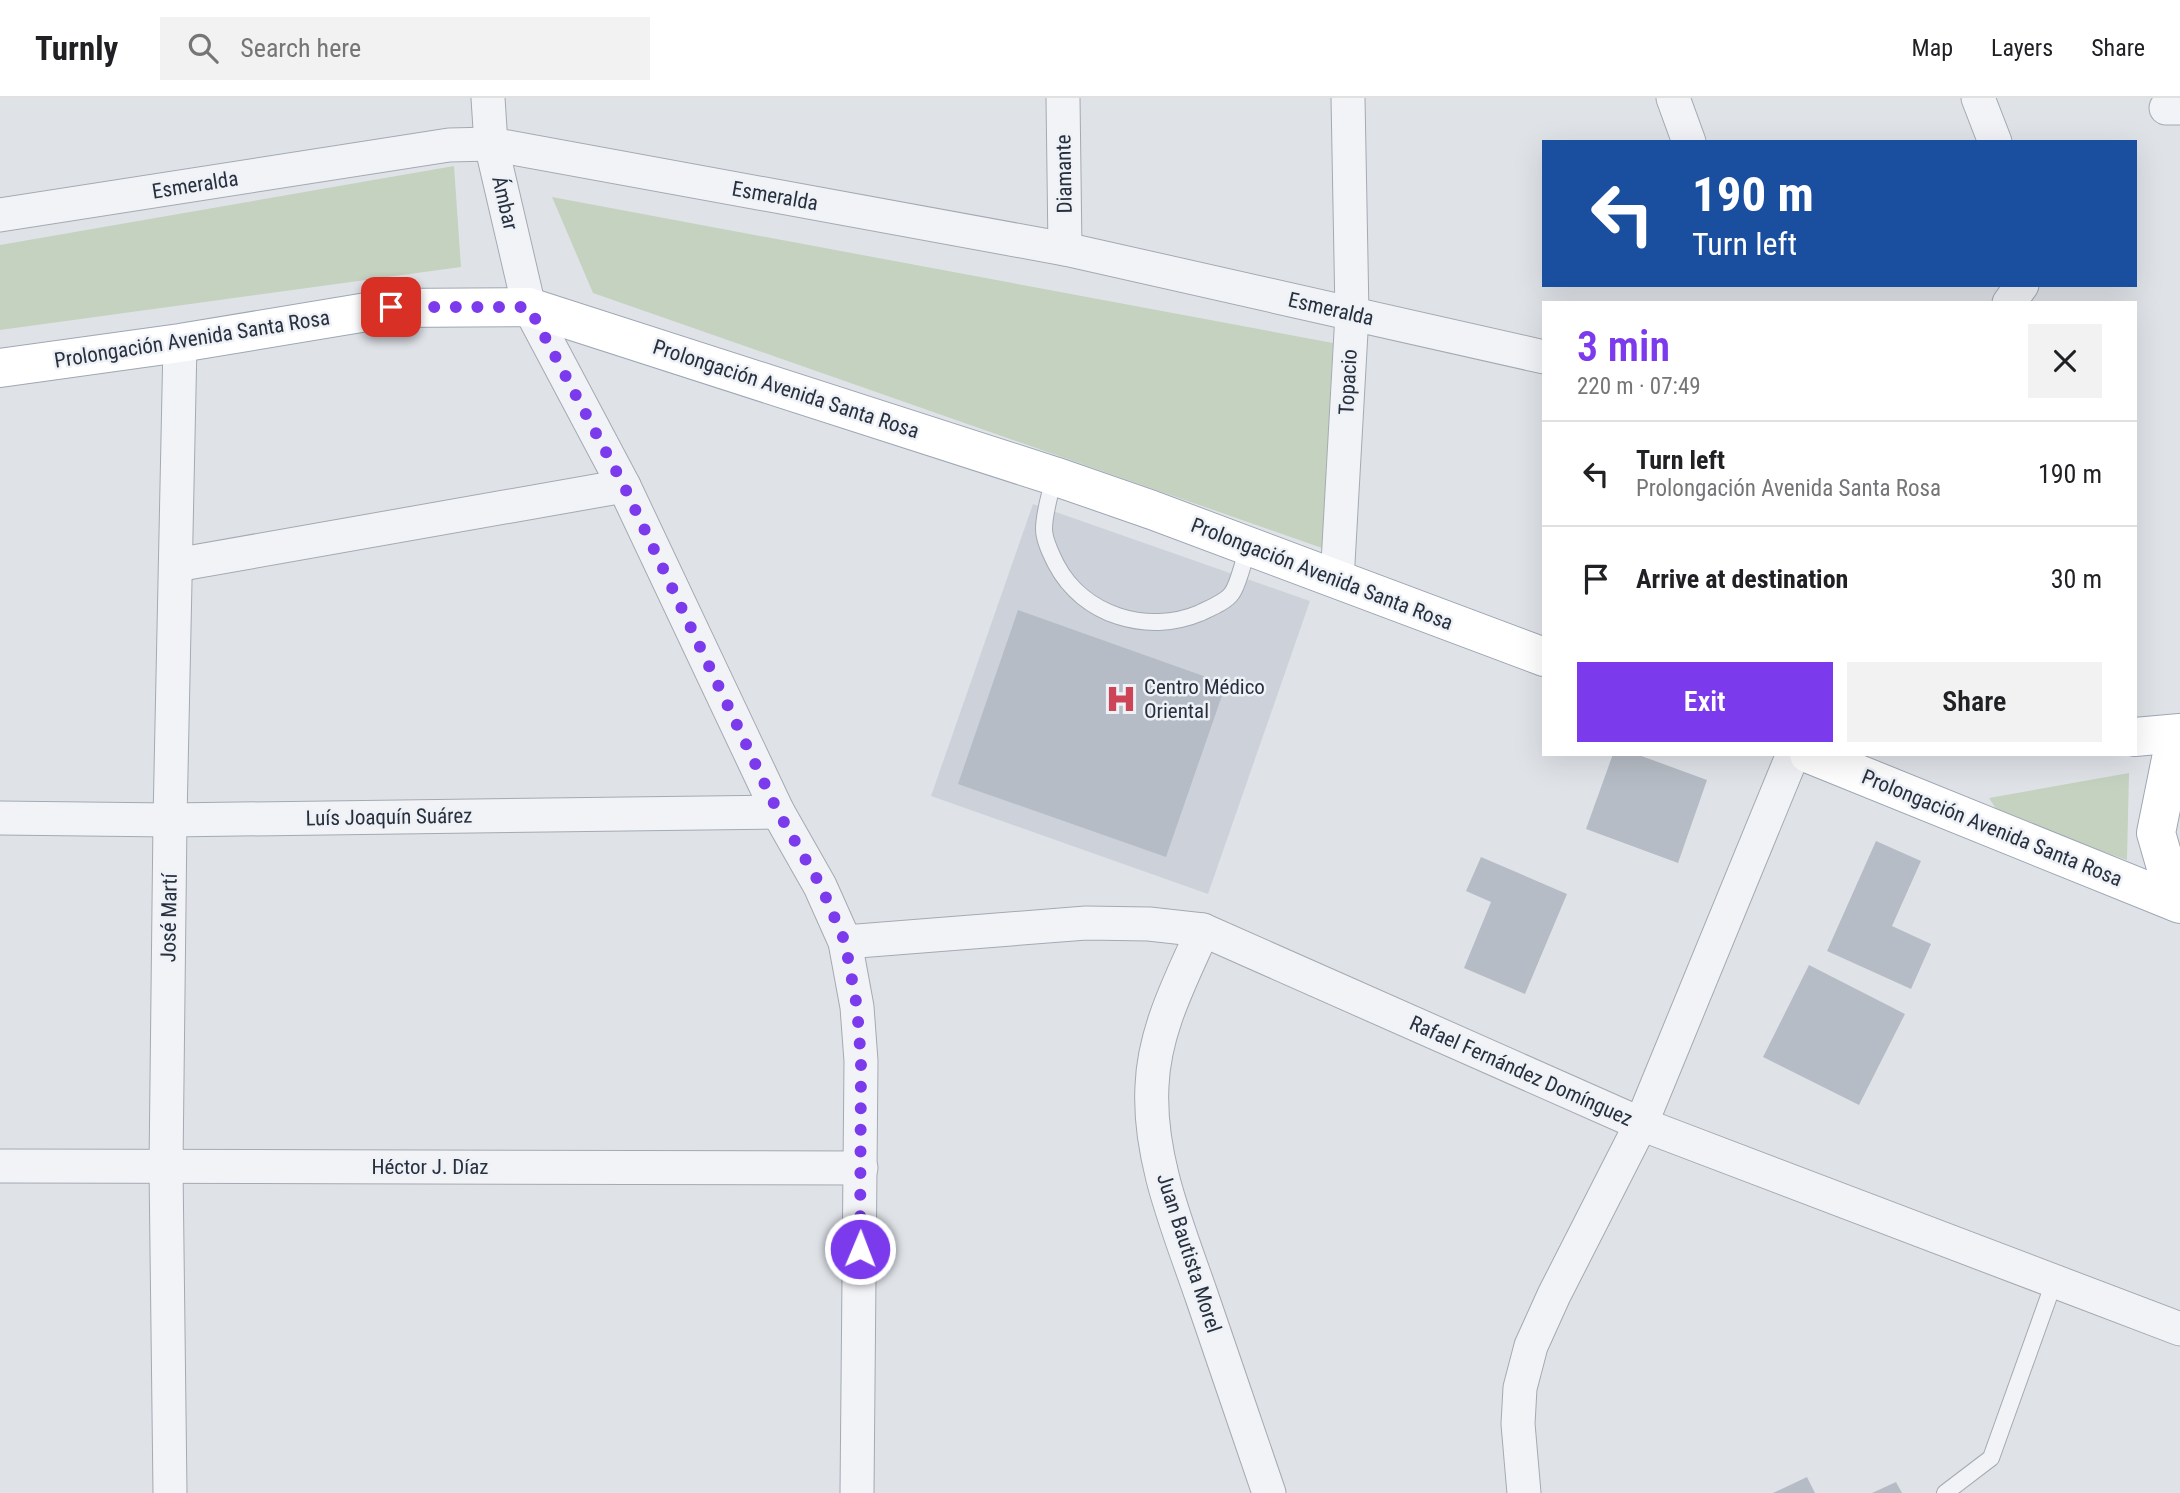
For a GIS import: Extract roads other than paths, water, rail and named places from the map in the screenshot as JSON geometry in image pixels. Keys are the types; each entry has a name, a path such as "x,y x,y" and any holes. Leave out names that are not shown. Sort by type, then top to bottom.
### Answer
{"main road":[{"name":"Prolongación Avenida Santa Rosa","path":"0,368 180,343 391,307 529,307 1054,476 1542,656"},
{"path":"2137,737 2178,734 2156,833 2178,903"},
{"name":"Prolongación Avenida Santa Rosa","path":"1814,756 2178,903"}],"street":[{"name":"Ámbar","path":"488,98 491,144 529,307 624,486 778,812 821,886 845,942 857,1007 861,1061 857,1493"},
{"name":"Diamante","path":"1063,98 1065,249"},
{"name":"Topacio","path":"1337,581 1352,314 1348,98"},
{"path":"1673,98 1688,140"},
{"path":"1978,98 1994,140"},
{"name":"Esmeralda","path":"0,215 449,145 491,144 1065,249 1542,357"},
{"name":"José Martí","path":"170,1493 166,1167 180,343"},
{"path":"176,565 624,486"},
{"path":"1524,1493 1518,1424 1520,1388 1531,1346 1641,1124 1792,756"},
{"name":"Luís Joaquín Suárez","path":"0,818 170,820 778,812"},
{"name":"Rafael Fernández Domínguez","path":"845,942 1086,923 1149,924 1202,930 1641,1124 2180,1329"},
{"name":"Juan Bautista Morel","path":"1202,930 1167,1010 1157,1049 1152,1086 1154,1123 1172,1210 1269,1493"},
{"name":"Héctor J. Díaz","path":"0,1166 861,1168"}],"lane":[{"path":"1054,476 1044,530 1050,552 1061,573 1077,591 1096,606 1117,616 1141,622 1165,622 1212,608 1232,593 1248,547"},
{"path":"1945,1493 1991,1458 2054,1282"}],"place":[{"name":"Centro Médico Oriental","path":"1121,699"}]}
